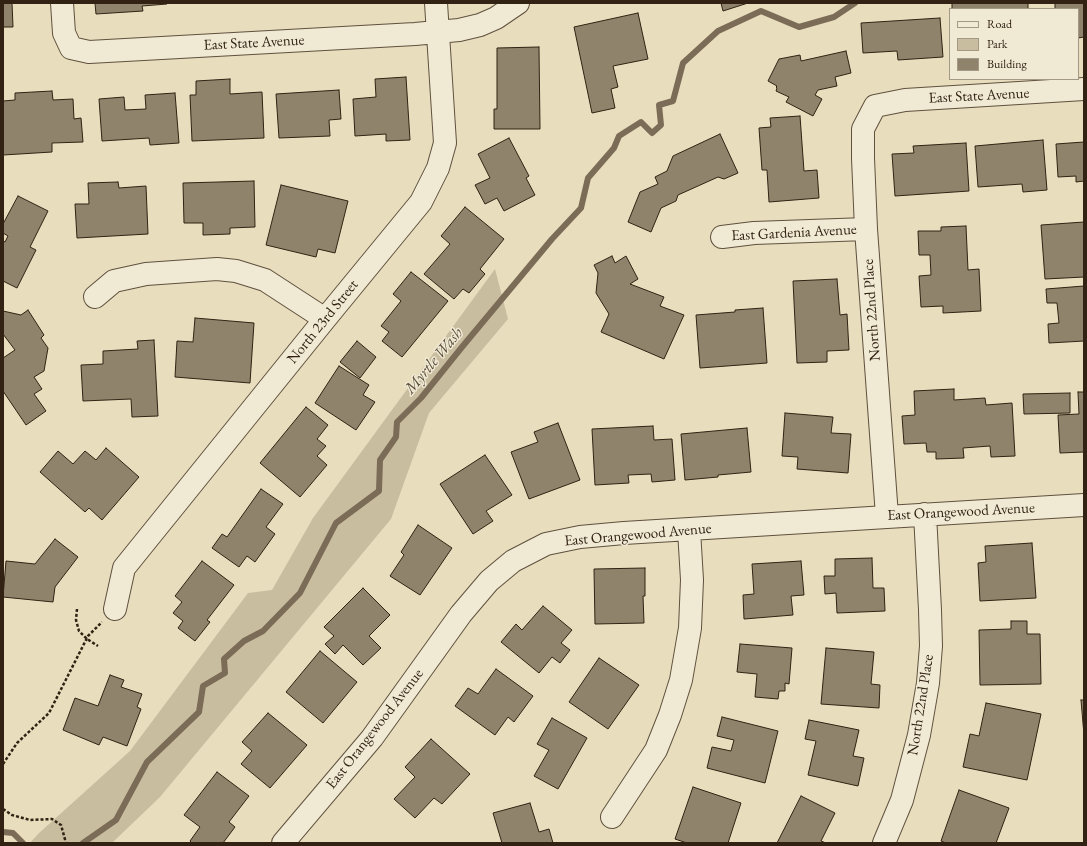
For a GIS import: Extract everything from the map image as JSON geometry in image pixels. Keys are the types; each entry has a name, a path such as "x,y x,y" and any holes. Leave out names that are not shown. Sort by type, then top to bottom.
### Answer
{"street":[{"name":"East State Avenue","path":"62,3 64,33 71,48 89,52 415,34 459,30 480,25 496,18 518,3"},
{"name":"North 23rd Street","path":"115,609 124,568 325,318 421,202 438,168 445,143 436,3"},
{"name":"East State Avenue","path":"875,106 905,100 1084,90"},
{"name":"North 22nd Place","path":"875,106 863,129 863,158 866,229 887,516"},
{"name":"East Gardenia Avenue","path":"722,236 754,233 866,229"},
{"path":"95,297 114,281 146,274 217,270 230,271 265,280 325,318"},
{"name":"East Orangewood Avenue","path":"283,843 372,738 461,614 489,581 513,560 546,544 580,537 624,533 1084,505"},
{"name":"North 22nd Place","path":"884,843 902,800 919,735 928,683 931,646 925,514"},
{"path":"612,818 656,750 682,680 690,628 692,580 689,530"}],"path":[{"path":"77,609 76,620 79,631 87,639 98,646"},
{"path":"3,764 17,744 49,713 88,636 115,609"},
{"path":"3,809 12,815 30,820 52,819 61,825 66,843"}],"green space":[{"path":"495,269 508,319 429,413 391,519 160,797 112,843 30,843 38,834 130,751 248,593 272,590 313,518"}],"building":[{"path":"3,3 12,3 13,27 3,27"},
{"path":"95,3 167,4 142,6 143,11 96,14"},
{"path":"721,3 748,3 723,11"},
{"path":"952,3 1028,3 1028,8 952,8"},
{"path":"1055,3 1084,3 1084,37 1079,38 1079,8 1055,8"},
{"path":"638,13 648,59 613,66 618,87 611,89 615,108 592,113 574,27"},
{"path":"940,18 943,57 898,60 897,51 863,53 861,23"},
{"path":"539,47 540,129 494,129 494,109 497,109 497,48"},
{"path":"846,51 851,73 835,77 837,86 818,90 815,95 822,99 813,116 786,102 789,97 776,91 777,86 768,81 779,59 800,55 801,61"},
{"path":"406,77 410,140 386,141 386,134 355,136 353,99 376,97 375,79"},
{"path":"230,79 230,94 262,92 264,138 192,141 190,95 196,95 196,81"},
{"path":"339,90 341,119 329,120 330,136 279,138 276,94"},
{"path":"52,91 53,100 73,99 74,119 81,118 83,142 52,143 52,152 3,155 3,101 15,100 15,93"},
{"path":"175,93 179,143 150,145 149,138 102,141 99,99 124,97 125,110 146,109 145,95"},
{"path":"800,116 804,171 817,170 819,198 769,202 767,170 762,170 759,128 771,127 770,118"},
{"path":"720,134 738,173 724,179 718,177 678,195 676,201 661,208 651,232 628,222 640,192 658,184 655,177 667,171 673,156"},
{"path":"509,138 529,176 526,178 535,195 504,211 497,198 485,204 475,185 490,178 478,154"},
{"path":"1043,140 1047,190 1023,192 1022,184 978,187 975,146"},
{"path":"1084,142 1084,181 1076,182 1076,176 1058,177 1056,144"},
{"path":"966,143 969,191 895,196 892,154 914,153 913,146"},
{"path":"254,181 255,227 230,228 230,234 203,235 203,223 184,223 183,183"},
{"path":"118,182 119,188 146,186 148,234 77,238 75,204 89,204 88,183"},
{"path":"281,185 348,201 335,253 318,249 316,257 266,245"},
{"path":"18,196 48,211 30,247 36,250 17,288 3,281 3,241 5,242 8,236 3,233 3,224"},
{"path":"465,207 504,239 480,269 485,274 469,293 463,289 454,299 424,274 450,244 441,236"},
{"path":"1084,222 1084,277 1045,279 1041,225"},
{"path":"966,226 968,270 979,269 981,311 943,313 943,306 921,307 919,276 931,275 930,255 919,255 918,231 941,231 941,227"},
{"path":"612,256 615,263 626,256 638,279 630,284 664,297 660,306 684,315 664,359 601,332 609,314 596,293 598,273 594,265"},
{"path":"411,272 448,301 402,357 382,341 389,332 381,326 401,301 393,294"},
{"path":"837,279 840,315 847,314 849,350 827,351 827,362 797,363 793,281"},
{"path":"1084,286 1084,341 1049,343 1048,324 1059,323 1057,303 1047,303 1046,289"},
{"path":"763,308 767,363 700,368 696,315"},
{"path":"28,310 44,335 41,338 48,348 44,371 34,377 42,389 34,394 46,411 26,425 3,391 3,358 15,350 3,334 3,311 21,315"},
{"path":"195,318 254,323 250,383 175,377 177,341 193,342"},
{"path":"154,340 158,416 132,417 131,399 83,401 81,365 103,364 103,351 138,349 137,341"},
{"path":"357,341 376,357 360,378 340,362"},
{"path":"339,366 369,385 363,395 375,402 356,430 315,403"},
{"path":"954,389 954,400 985,398 986,405 1012,403 1015,456 991,457 990,446 963,448 964,458 936,459 936,452 927,452 926,443 904,444 902,416 915,415 914,391"},
{"path":"1078,392 1084,392 1084,452 1060,453 1058,415 1079,414"},
{"path":"1070,393 1070,413 1024,414 1023,394"},
{"path":"306,407 328,425 317,439 326,446 317,456 327,465 300,497 260,463"},
{"path":"785,413 833,417 831,433 851,434 848,473 797,469 798,457 782,456"},
{"path":"558,423 580,480 529,499 511,452 538,442 534,432"},
{"path":"653,426 654,440 672,439 675,480 652,482 651,474 628,475 629,483 595,485 592,429"},
{"path":"747,428 751,472 685,480 681,434"},
{"path":"106,448 139,477 102,520 89,508 85,512 40,472 58,451 73,464 85,451 96,460"},
{"path":"485,455 512,495 486,511 493,521 473,534 440,484"},
{"path":"261,489 283,504 266,527 275,534 255,562 247,556 239,567 212,548 222,534 227,537"},
{"path":"418,525 452,548 420,595 390,576 404,555 401,552"},
{"path":"55,539 78,557 55,587 53,602 3,597 6,561 35,564"},
{"path":"1032,543 1036,598 980,601 978,563 986,562 985,546"},
{"path":"872,558 873,588 884,588 885,611 837,613 836,593 825,594 824,576 835,576 835,559"},
{"path":"202,561 234,585 207,620 210,622 195,641 178,628 183,621 173,613 182,602 175,596"},
{"path":"801,561 804,595 791,596 793,615 744,619 743,595 754,594 752,564"},
{"path":"645,568 645,596 643,596 644,623 595,624 594,569"},
{"path":"363,588 390,615 369,636 381,648 363,665 343,645 335,654 325,644 334,636 324,627"},
{"path":"543,606 572,630 561,643 570,650 560,663 552,657 539,673 501,642 516,624 522,630"},
{"path":"1011,621 1027,621 1027,634 1040,634 1041,684 980,685 979,630 1011,629"},
{"path":"740,644 792,648 789,684 785,683 785,691 779,691 778,699 755,697 757,674 737,672"},
{"path":"826,648 874,652 871,684 880,685 879,708 821,704"},
{"path":"320,651 357,682 323,723 286,692"},
{"path":"599,658 639,685 608,729 569,702"},
{"path":"496,669 533,696 514,722 508,717 495,735 455,706 468,688 478,694"},
{"path":"110,675 124,680 121,687 142,694 137,707 141,709 127,746 103,737 99,745 63,730 75,698 98,706"},
{"path":"1081,700 1084,700 1084,735"},
{"path":"986,703 1041,714 1027,780 963,767 970,734 979,736"},
{"path":"268,713 307,745 270,788 241,764 252,751 242,742"},
{"path":"722,717 778,731 765,783 707,768 712,747 731,751 734,740 717,736"},
{"path":"552,718 587,738 558,789 534,776 549,750 537,744"},
{"path":"809,720 859,730 853,756 864,758 858,786 808,775 816,741 805,739"},
{"path":"431,739 470,774 442,804 434,798 415,818 394,799 415,777 405,767"},
{"path":"217,772 249,796 229,822 235,827 223,843 192,843 190,841 200,827 184,815"},
{"path":"693,787 741,803 728,843 687,843 675,839"},
{"path":"959,790 1009,808 996,843 946,843 941,841"},
{"path":"801,796 835,813 821,841 826,843 777,843"},
{"path":"530,803 539,832 549,829 553,843 502,843 493,813"}],"waterway":[{"name":"Myrtle Wash","path":"83,843 116,820 147,762 199,712 203,686 225,673 224,659 244,641 263,631 300,593 336,523 379,491 380,460 396,437 397,422 421,398 552,239 581,208 588,178 614,148 619,136 641,122 652,133 661,125 659,105 673,101 683,63 718,31 761,11 799,27 834,17 855,3"},
{"path":"3,832 13,833 23,843"}]}
